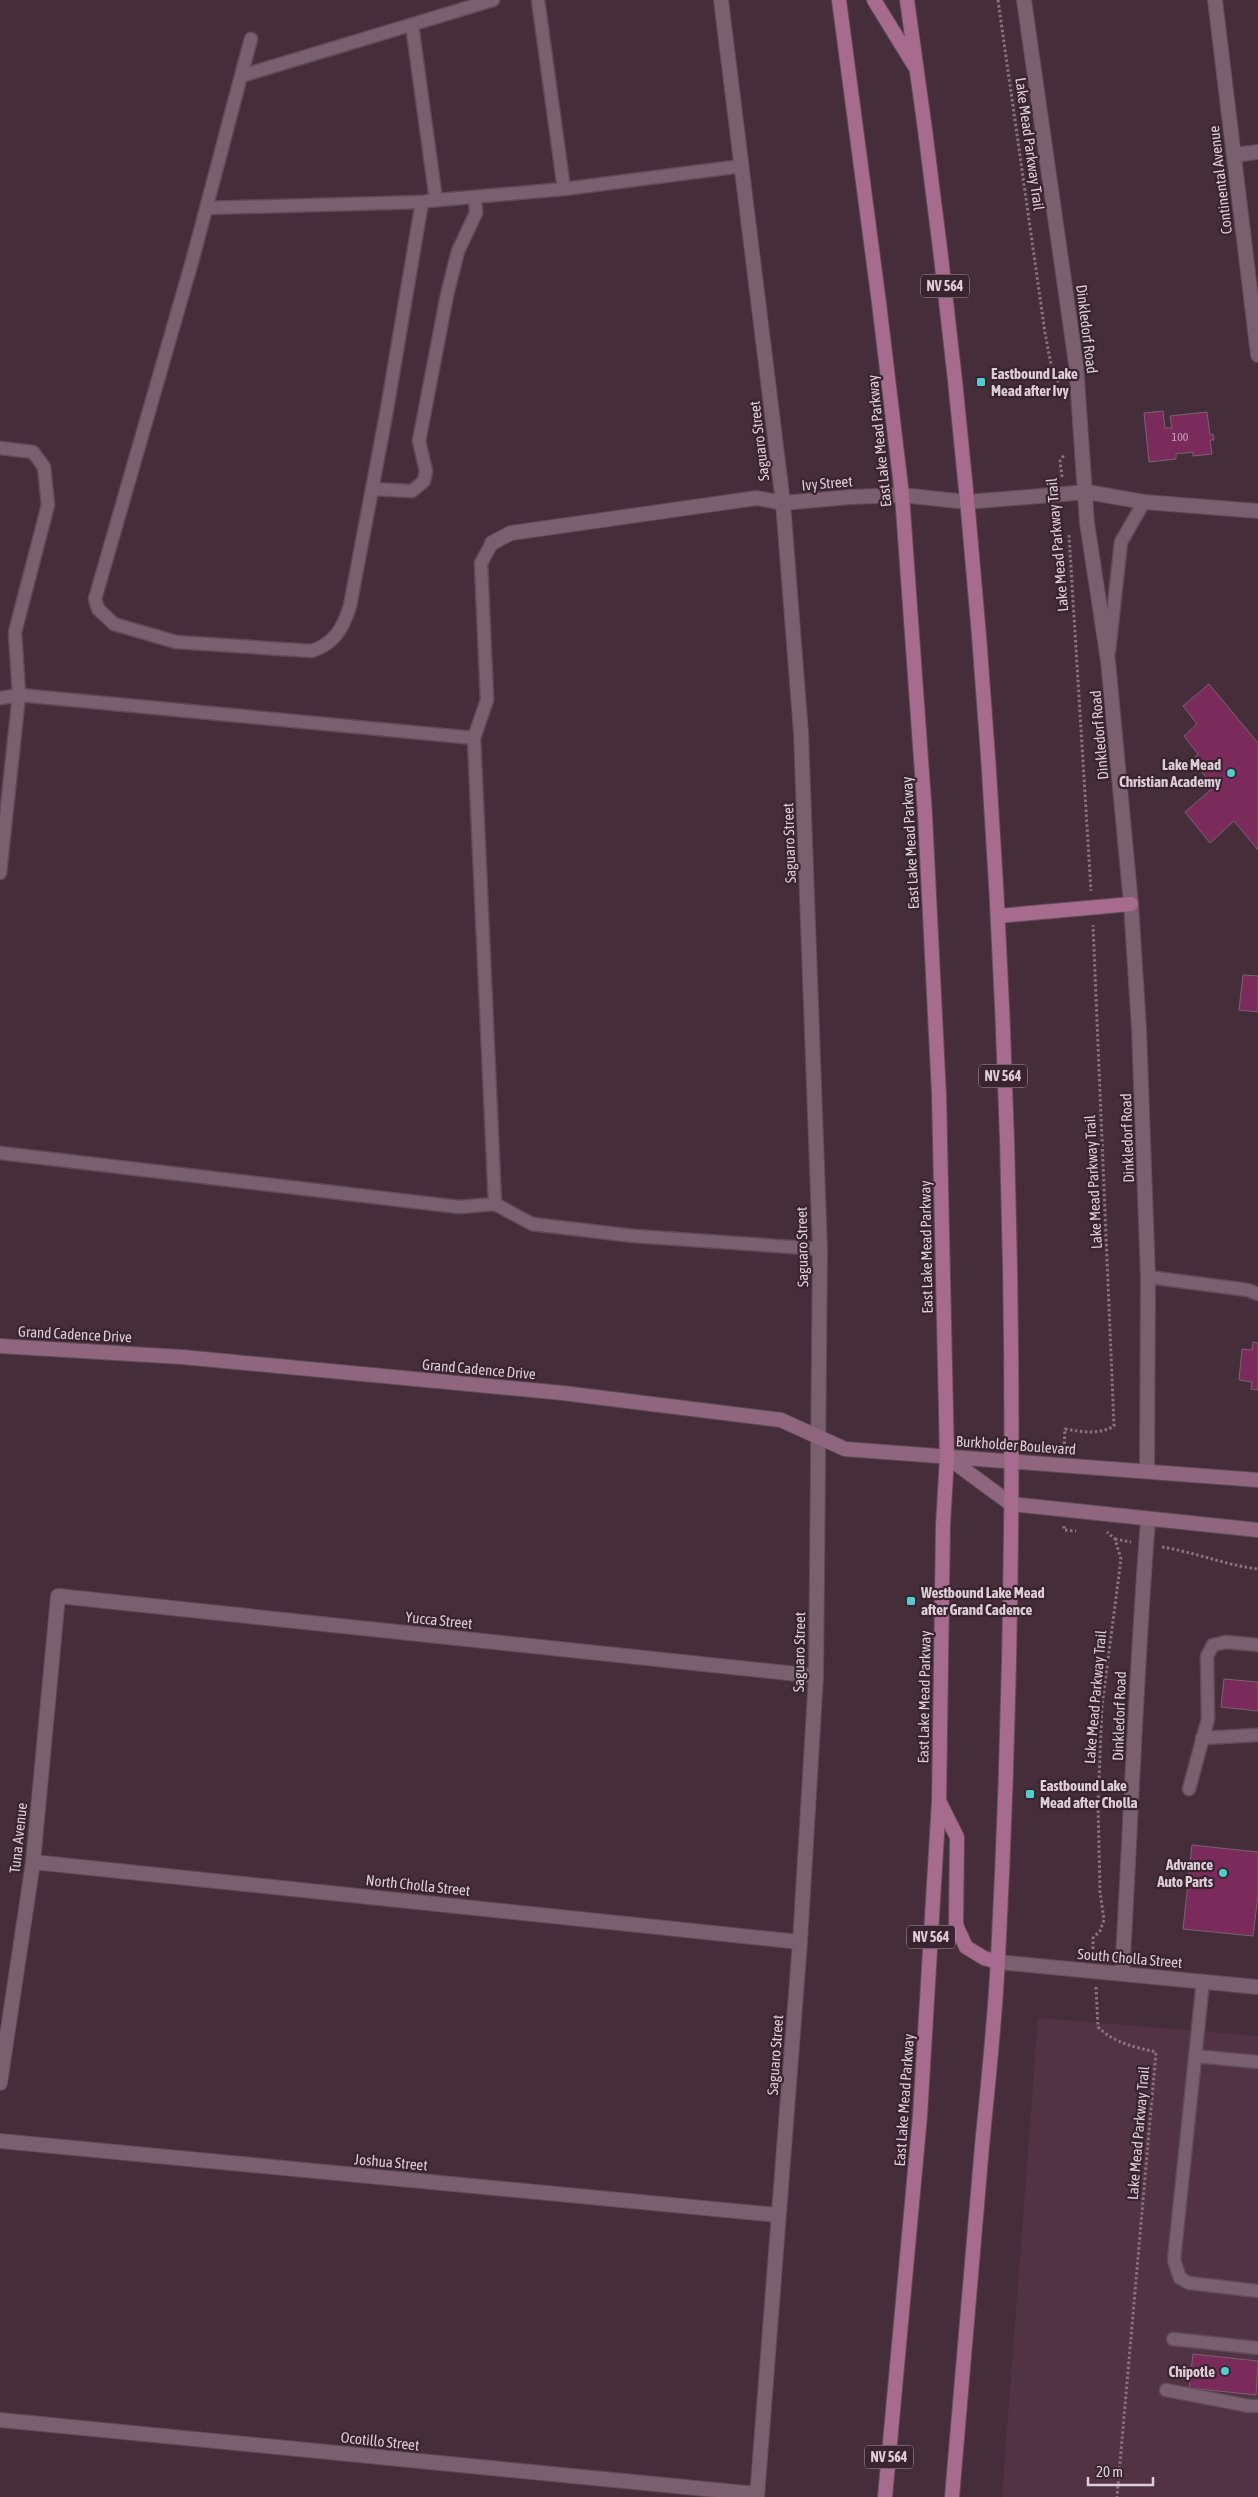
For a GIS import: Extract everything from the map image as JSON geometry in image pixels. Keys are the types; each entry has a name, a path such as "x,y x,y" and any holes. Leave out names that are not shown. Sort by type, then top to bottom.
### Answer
{"main road":[{"name":"East Lake Mead Parkway","path":"839,0 878,293 902,495 925,815 939,1095 947,1457 943,1525 939,1800 920,2116 885,2497"},
{"path":"874,0 917,70"},
{"name":"NV 564","path":"907,0 944,281 984,692 998,916 1012,1460 998,1962 952,2497"},
{"path":"998,916 1132,904"},
{"name":"Grand Cadence Drive","path":"0,1346 182,1357 563,1393 781,1420 845,1449 947,1457"},
{"name":"Burkholder Boulevard","path":"947,1457 1258,1477"},
{"name":"Burkholder Boulevard","path":"947,1457 1011,1504 1148,1520 1258,1530"},
{"path":"939,1800 957,1837 956,1925 966,1948 984,1958 998,1962"}],"street":[{"name":"Saguaro Street","path":"721,0 783,503 801,733 820,1249 816,1676 800,1942 757,2496"},
{"name":"Dinkledorf Road","path":"1024,0 1076,364 1087,492 1087,523 1108,661 1132,904 1139,1029 1148,1277 1148,1471"},
{"name":"Continental Avenue","path":"1215,0 1258,355"},
{"path":"1234,155 1258,152"},
{"name":"Ivy Street","path":"492,543 511,533 757,498 783,503 902,495 967,502 1087,492 1144,502 1258,511"},
{"name":"Dinkledorf Road","path":"1122,1974 1138,1649 1148,1520"},
{"name":"Yucca Street","path":"58,1596 816,1676"},
{"name":"Tuna Avenue","path":"0,2083 33,1862 58,1596"},
{"name":"North Cholla Street","path":"33,1862 800,1942"},
{"name":"South Cholla Street","path":"998,1962 1258,1986"},
{"name":"Joshua Street","path":"0,2141 778,2215"},
{"name":"Ocotillo Street","path":"0,2420 757,2496"}],"lane":[{"path":"241,76 493,0"},
{"path":"538,0 564,189"},
{"path":"412,25 436,200"},
{"path":"251,39 206,208 97,588 95,599 98,609 114,624 176,642 302,652 322,648 331,642 345,621 372,489 422,202"},
{"path":"206,208 422,202 564,189 742,166"},
{"path":"372,489 412,491 424,481 426,471 419,441 447,295 458,251 476,214 475,197"},
{"path":"0,448 33,452 44,467 48,505 15,632 19,695 0,873"},
{"path":"1108,661 1120,542 1144,502"},
{"path":"492,543 481,563 487,700 474,738 495,1204"},
{"path":"0,698 19,695 474,738"},
{"path":"0,1153 459,1208 495,1204 532,1224 634,1236 820,1249"},
{"path":"1148,1277 1248,1290 1258,1294"},
{"path":"1189,1789 1208,1719 1207,1656 1213,1646 1226,1642 1258,1646"},
{"path":"1202,1738 1258,1735"},
{"path":"1203,1981 1174,2248 1176,2269 1180,2278 1189,2283 1258,2291"},
{"path":"1195,2056 1258,2062"},
{"path":"1173,2339 1258,2348"},
{"path":"1166,2390 1258,2406"}],"path":[{"name":"Lake Mead Parkway Trail","path":"998,0 1045,333 1060,391"},
{"name":"Lake Mead Parkway Trail","path":"1064,494 1060,461 1065,452"},
{"name":"Lake Mead Parkway Trail","path":"1068,525 1091,885"},
{"name":"Lake Mead Parkway Trail","path":"1065,1429 1095,1433 1116,1426 1094,938"},
{"path":"1064,1530 1081,1531"},
{"path":"1098,1532 1106,1532 1115,1539 1191,1552 1205,1558 1258,1569"},
{"name":"Lake Mead Parkway Trail","path":"1115,1539 1121,1559 1102,1706 1098,1805 1100,1892 1104,1920 1100,1931 1093,1938 1098,2027 1108,2037 1117,2041 1156,2052 1117,2497"}],"shaded area":[{"path":"1038,2018 1258,2036 1258,2497 1002,2497"}],"building":[{"path":"1163,411 1165,428 1172,428 1170,416 1207,412 1210,435 1213,434 1214,440 1210,440 1212,454 1193,456 1193,452 1176,454 1176,459 1149,462 1144,413"},
{"name":"Lake Mead Christian Academy","path":"1209,684 1258,743 1258,850 1234,821 1210,843 1185,812 1214,787 1192,760 1198,754 1184,736 1197,724 1183,706"},
{"path":"1243,975 1258,976 1258,1012 1239,1010"},
{"path":"1253,1342 1258,1343 1258,1390 1251,1389 1252,1382 1239,1380 1242,1349 1252,1350"},
{"path":"1224,1679 1258,1682 1258,1711 1221,1707"},
{"name":"Advance Auto Parts","path":"1192,1845 1258,1852 1258,1895 1253,1936 1183,1929"},
{"name":"Chipotle","path":"1193,2354 1258,2361 1256,2395 1189,2388"}],"place":[{"name":"Eastbound Lake Mead after Ivy","path":"981,382"},
{"name":"Lake Mead Christian Academy","path":"1231,773"},
{"name":"Westbound Lake Mead after Grand Cadence","path":"911,1601"},
{"name":"Eastbound Lake Mead after Cholla","path":"1030,1794"},
{"name":"Advance Auto Parts","path":"1223,1873"},
{"name":"Chipotle","path":"1225,2371"}]}
